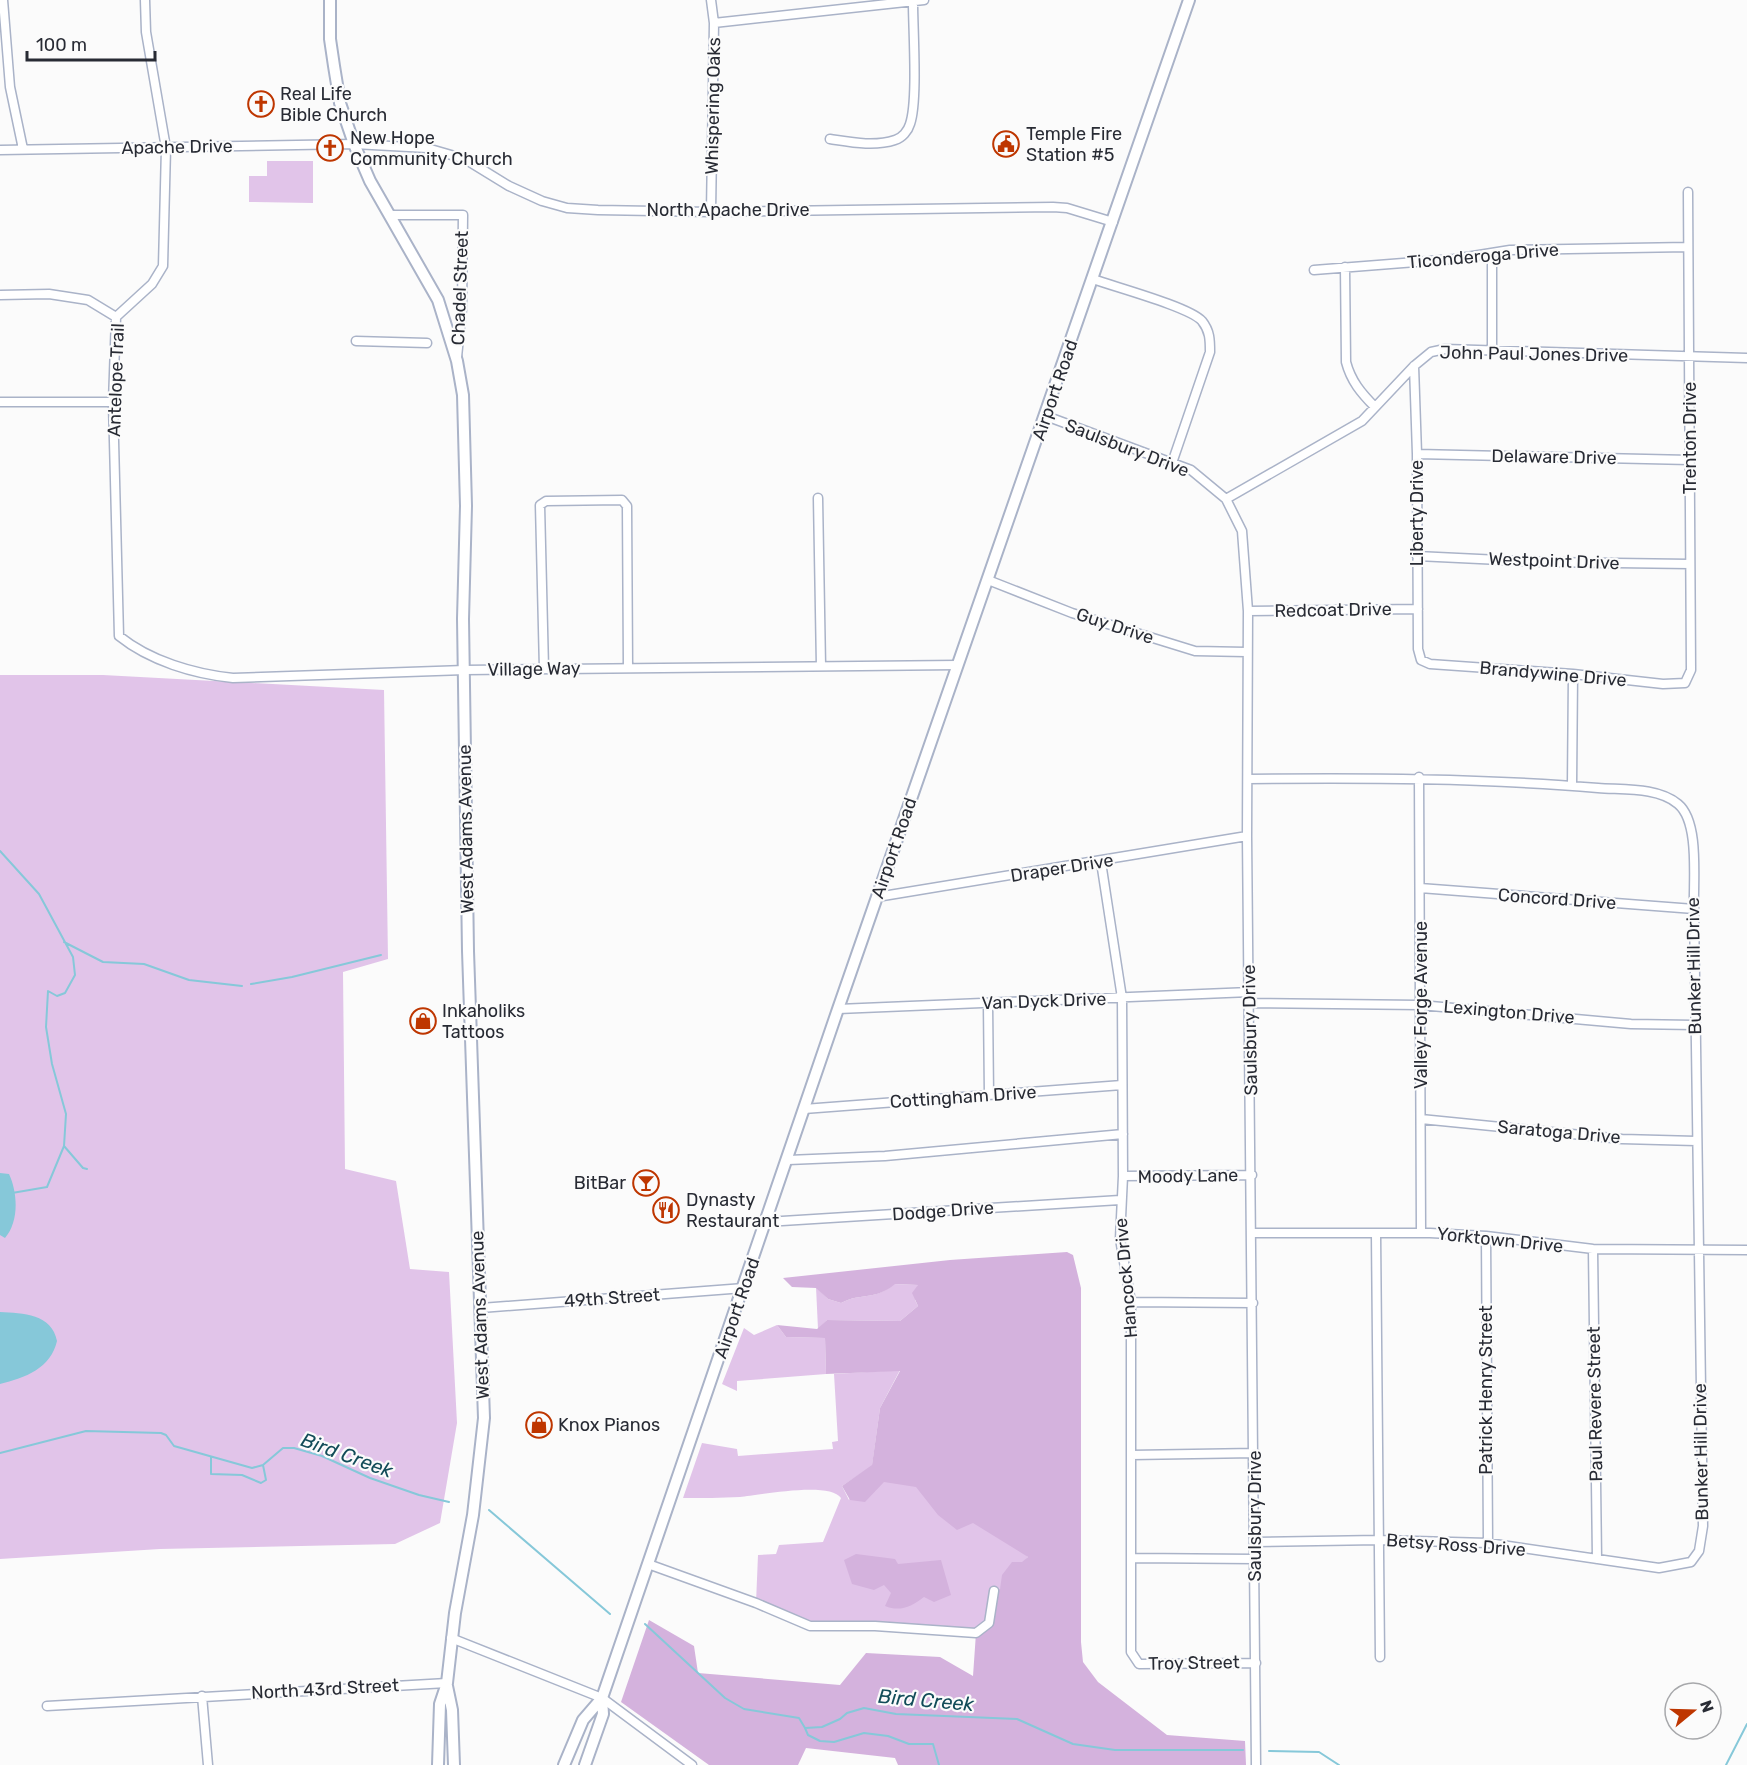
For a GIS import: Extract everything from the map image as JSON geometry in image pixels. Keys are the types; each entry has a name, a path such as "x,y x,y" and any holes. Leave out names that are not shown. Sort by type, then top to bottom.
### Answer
{"main road":[{"name":"West Adams Avenue","path":"330,0 330,39 340,103 370,181 438,300 457,361 464,395 468,951 484,1418 476,1499 451,1638 447,1683 440,1704 438,1765"},
{"name":"Airport Road","path":"564,1765 583,1720 602,1698 838,1009 1094,279 1189,0"},
{"name":"West Adams Avenue","path":"447,1683 452,1710 454,1765"},
{"name":"Airport Road","path":"585,1765 603,1714 602,1698"}],"street":[{"path":"3,0 10,87 23,149"},
{"name":"Antelope Trail","path":"119,636 113,402 116,317 152,284 163,266 166,148 146,32 145,0"},
{"name":"Whispering Oaks","path":"711,0 714,23 711,212"},
{"path":"714,23 854,4 913,3 924,0"},
{"path":"830,139 870,143 896,140 905,134 911,124 913,104 913,3"},
{"name":"Apache Drive","path":"0,150 354,144"},
{"name":"North Apache Drive","path":"354,144 427,148 465,159 509,186 542,201 567,208 711,212 1053,207 1067,208 1113,222"},
{"name":"Trenton Drive","path":"1685,683 1691,670 1688,192"},
{"name":"Chadel Street","path":"390,215 463,214 462,309 457,361"},
{"name":"Ticonderoga Drive","path":"1314,270 1454,259 1510,250 1688,247"},
{"path":"1492,253 1492,350"},
{"path":"1345,267 1346,362 1358,389 1375,407"},
{"path":"1094,279 1186,310 1201,320 1210,335 1210,352 1172,463"},
{"path":"0,295 49,294 88,300 116,317"},
{"path":"356,340 427,343"},
{"name":"John Paul Jones Drive","path":"1226,499 1362,421 1414,366 1431,352 1444,349 1747,358"},
{"name":"Liberty Drive","path":"1414,366 1418,649 1422,660"},
{"path":"0,402 113,402"},
{"name":"Saulsbury Drive","path":"1046,416 1191,470 1226,499 1242,531 1248,611 1246,652 1247,837 1253,1233 1256,1765"},
{"name":"Delaware Drive","path":"1417,454 1690,460"},
{"path":"818,498 821,666"},
{"path":"544,669 540,505 546,501 622,500 627,506 628,668"},
{"name":"Westpoint Drive","path":"1417,556 1543,562 1690,564"},
{"name":"Guy Drive","path":"988,580 1072,613 1196,651 1246,652"},
{"name":"Redcoat Drive","path":"1248,611 1418,609"},
{"name":"Village Way","path":"119,636 136,650 203,675 223,677 465,670 958,665"},
{"name":"Brandywine Drive","path":"1422,660 1430,664 1573,674 1663,684 1685,683"},
{"path":"1572,786 1573,674"},
{"name":"Bunker Hill Drive","path":"1248,779 1419,777 1572,786 1652,793 1668,797 1679,805 1688,817 1692,832 1694,909 1703,1526 1699,1551 1691,1562"},
{"name":"Valley Forge Avenue","path":"1419,777 1421,1233"},
{"name":"Draper Drive","path":"877,897 1247,837"},
{"name":"Hancock Drive","path":"1101,862 1122,998 1123,1176 1120,1200 1120,1239 1131,1302 1131,1652 1134,1660"},
{"name":"Concord Drive","path":"1420,888 1694,909"},
{"name":"Van Dyck Drive","path":"838,1009 1250,992"},
{"name":"Lexington Drive","path":"1250,1003 1420,1005 1631,1024 1695,1025"},
{"path":"988,1004 989,1095"},
{"name":"Cottingham Drive","path":"804,1109 1122,1085"},
{"name":"Saratoga Drive","path":"1421,1119 1622,1139 1696,1141"},
{"path":"788,1160 885,1156 1123,1134"},
{"name":"Moody Lane","path":"1123,1176 1252,1175"},
{"name":"Dodge Drive","path":"766,1222 1120,1200"},
{"name":"Yorktown Drive","path":"1253,1233 1421,1233 1486,1236 1593,1249 1747,1250"},
{"path":"1376,1234 1380,1657"},
{"name":"Patrick Henry Street","path":"1486,1236 1488,1543"},
{"name":"Paul Revere Street","path":"1593,1249 1597,1559"},
{"name":"49th Street","path":"480,1308 744,1288"},
{"path":"1131,1302 1253,1303"},
{"path":"1131,1455 1255,1453"},
{"name":"Betsy Ross Drive","path":"1255,1542 1379,1540 1488,1543 1659,1568 1691,1562"},
{"path":"1132,1558 1255,1558"},
{"path":"648,1564 756,1603 810,1626 875,1626 976,1633 989,1623 994,1591"},
{"path":"451,1638 602,1698 692,1765"},
{"name":"Troy Street","path":"1134,1660 1138,1664 1256,1663"},
{"name":"North 43rd Street","path":"47,1706 447,1683"},
{"path":"202,1696 208,1765"}],"shaded area":[{"path":"267,161 313,161 313,203 249,202 249,176 267,176"},
{"path":"0,675 103,675 384,690 388,959 343,972 345,1169 396,1181 410,1269 449,1272 457,1423 440,1523 395,1544 160,1549 0,1559"},
{"path":"1067,1252 1073,1255 1081,1288 1081,1642 1083,1662 1098,1682 1167,1735 1245,1741 1246,1765 898,1765 895,1758 806,1748 798,1765 709,1765 621,1702 649,1620 694,1646 698,1673 840,1685 866,1653 940,1657 973,1676 976,1633 989,1623 994,1591 1000,1589 1002,1575 1012,1562 1022,1562 1028,1557 973,1523 957,1530 938,1515 916,1487 884,1482 865,1502 850,1500 842,1486 872,1465 880,1408 900,1371 826,1374 825,1338 786,1337 777,1325 817,1329 827,1320 900,1321 918,1306 912,1293 918,1285 895,1284 881,1293 841,1303 828,1299 816,1288 792,1287 783,1278 950,1260"},
{"path":"894,1284 918,1285 915,1300 918,1306 900,1321 827,1320 818,1329 816,1287 828,1299 841,1303 881,1293"},
{"path":"777,1325 786,1337 825,1338 826,1374 737,1381 737,1391 722,1384 744,1328 754,1335"},
{"path":"900,1370 880,1408 872,1466 842,1486 849,1500 892,1437 1028,1557 1000,1589 989,1623 976,1633 810,1626 756,1603 758,1555 776,1554 779,1545 823,1542 841,1498 823,1490 809,1490 740,1497 683,1498 702,1443 737,1449 738,1456 833,1449 832,1442 838,1441 834,1374"},
{"path":"856,1554 895,1559 898,1564 941,1560 951,1595 934,1602 924,1597 910,1606 901,1608 885,1606 891,1593 884,1585 874,1590 852,1584 844,1560"}],"water":[{"path":"0,1173 9,1174 16,1207 13,1224 5,1238 0,1235"},
{"path":"0,1312 27,1314 43,1320 54,1332 57,1341 54,1350 43,1365 19,1379 0,1384"}],"waterway":[{"path":"0,851 39,894 73,957 75,975 65,993 57,996 48,991 46,1027 52,1064 66,1114 64,1146 47,1187 12,1193"},
{"path":"64,942 103,962 144,964 189,980 242,986"},
{"path":"251,984 292,977 381,955"},
{"path":"64,1146 83,1168 87,1169"},
{"name":"Bird Creek","path":"0,1453 86,1431 161,1433 166,1435 174,1446 252,1468 263,1465 283,1448 294,1448 322,1456 370,1478 419,1495 449,1502"},
{"path":"211,1457 211,1474 242,1475 261,1483 266,1480 263,1465"},
{"name":"Bird Creek","path":"489,1510 610,1614"},
{"name":"Bird Creek","path":"645,1624 725,1698 744,1709 799,1718 805,1728 822,1727 840,1719 847,1713 864,1708 896,1714 1017,1719 1073,1744 1115,1750 1243,1750"},
{"name":"Bird Creek","path":"1726,1765 1747,1724"},
{"path":"805,1728 808,1735 820,1741 834,1742 864,1733 888,1736 909,1744 933,1744 939,1765"},
{"name":"Bird Creek","path":"1269,1751 1319,1752 1339,1765"}],"place":[{"name":"Real Life Bible Church","path":"261,104"},
{"name":"Temple Fire Station #5","path":"1006,144"},
{"name":"New Hope Community Church","path":"330,148"},
{"name":"Inkaholiks Tattoos","path":"423,1021"},
{"name":"BitBar","path":"646,1183"},
{"name":"Dynasty Restaurant","path":"666,1210"},
{"name":"Knox Pianos","path":"539,1425"}]}
